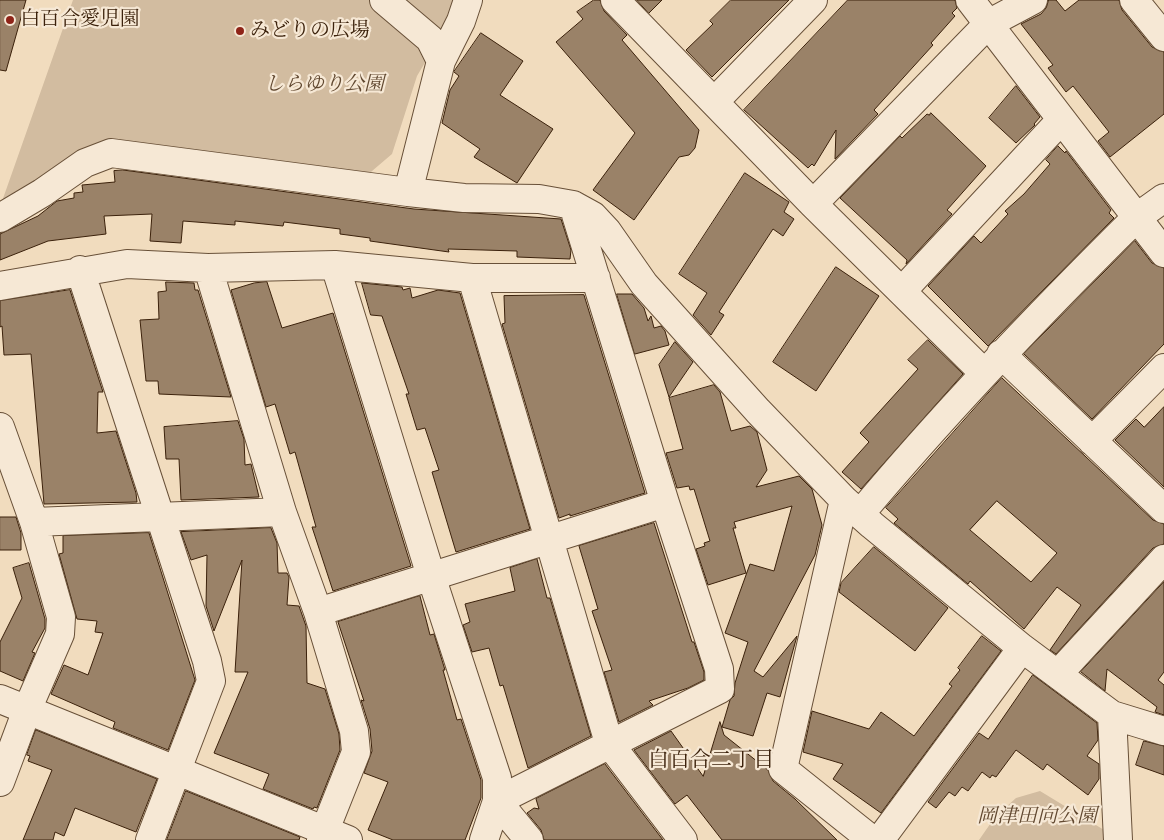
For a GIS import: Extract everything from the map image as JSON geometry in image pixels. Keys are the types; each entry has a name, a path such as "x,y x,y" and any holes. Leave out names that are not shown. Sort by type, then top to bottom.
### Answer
{"street":[{"path":"384,0 430,39 441,61"},
{"path":"408,192 441,61 468,0"},
{"path":"615,0 813,204 902,291 1092,441 1164,509"},
{"path":"715,101 813,0"},
{"path":"970,0 1164,253"},
{"path":"813,204 988,24 1033,0"},
{"path":"1134,0 1164,37"},
{"path":"902,291 1061,120"},
{"path":"0,218 42,193 85,163 111,153 408,192 464,198 539,199 573,205 593,216 607,231 644,284 758,411 852,507 1022,648 1112,715 1164,731"},
{"path":"872,840 783,769 852,507 919,442 992,363 1136,218 1164,198"},
{"path":"497,801 609,743 720,689 720,669 665,503 573,205"},
{"path":"0,286 80,270 127,264 208,268 335,265 472,278 596,278"},
{"path":"335,265 432,576 498,778 497,801 484,840"},
{"path":"0,699 331,837 356,752 354,731 318,612 282,512 208,268"},
{"path":"80,270 207,661 211,681 150,840"},
{"path":"472,278 609,743 683,840"},
{"path":"1092,441 1164,368"},
{"path":"0,427 34,522 61,617 60,634 27,710 0,782"},
{"path":"318,612 665,503"},
{"path":"34,522 282,512"},
{"path":"1058,674 1164,559"},
{"path":"880,840 1022,648"},
{"path":"1112,715 1118,840"},
{"path":"497,801 529,840"}],"green space":[{"name":"しらゆり公園","path":"73,0 457,0 452,17 417,76 392,154 365,177 115,142 80,150 0,207"},
{"name":"岡津田向公園","path":"1040,791 1109,833 1109,840 979,840 995,817 1016,798"}],"building":[{"name":"白百合愛児園","path":"0,0 26,0 6,71 0,70"},
{"path":"594,0 600,0 604,11 627,35 622,40 699,130 695,148 689,155 679,157 634,220 593,190 635,133 556,42 583,19 577,12"},
{"path":"637,0 662,0 649,13"},
{"path":"731,0 789,0 712,77 686,50 713,24 710,21"},
{"path":"848,0 955,0 957,8 952,13 955,16 931,43 933,45 874,110 878,114 835,159 836,130 814,166 812,164 808,168 744,110"},
{"path":"1049,0 1056,0 1065,11 1079,0 1119,0 1122,10 1152,47 1164,52 1164,114 1110,157 1098,141 1109,132 1073,86 1066,92 1048,68 1053,65 1021,24 1041,14"},
{"path":"481,33 523,61 500,95 553,129 517,183 474,157 480,149 442,123 450,90 459,76 454,72"},
{"path":"1016,86 1040,117 1035,125 1016,143 989,118"},
{"path":"931,113 986,166 947,210 952,214 906,264 907,260 840,198 900,136 902,138 927,114"},
{"path":"1058,146 1065,153 1066,151 1111,210 1109,213 1114,218 988,346 928,286 974,236 981,243 1008,214 1005,211 1024,194 1050,164 1046,160"},
{"path":"123,170 414,209 561,219 571,250 570,259 517,257 517,251 448,249 449,252 370,241 370,238 340,234 340,229 284,222 283,226 235,221 235,225 183,221 181,243 150,241 152,214 104,216 106,234 48,241 0,260 0,234 38,216 57,201 74,198 74,193 83,192 82,185 115,182 114,171"},
{"path":"745,173 789,202 784,212 794,219 783,236 773,229 719,312 724,315 711,335 693,315 707,293 679,274"},
{"path":"1135,241 1152,263 1164,268 1164,344 1092,419 1024,354"},
{"path":"836,267 879,296 816,391 773,362"},
{"path":"166,282 194,283 195,290 198,290 231,397 159,394 158,381 146,381 140,320 159,319 158,292 166,291"},
{"path":"267,282 282,328 333,313 411,566 333,591 312,527 316,527 295,452 290,454 275,404 266,407 231,290 254,283"},
{"path":"362,283 402,287 403,290 410,288 412,298 438,290 460,293 530,529 456,552 432,472 439,470 425,428 417,430 406,394 409,394 382,316 371,315"},
{"path":"70,290 103,392 98,392 97,433 116,431 136,493 137,502 44,504 31,354 4,355 2,326 0,327 0,301"},
{"path":"617,294 632,294 644,308 648,321 651,316 654,328 661,326 665,331 669,345 635,354"},
{"path":"584,295 645,493 559,518 502,324 505,323 504,296"},
{"path":"928,340 963,374 861,489 842,472 869,442 860,433 918,369 908,360"},
{"path":"675,342 693,362 669,397 659,365"},
{"path":"1002,378 1153,520 1164,524 1164,544 1153,548 1056,654 1050,650 1081,605 1057,587 1024,629 970,581 968,584 894,523 898,519 886,508","holes":["997,501 1057,553 1031,582 970,530"]},
{"path":"714,385 720,392 731,431 750,426 757,432 767,470 756,487 799,476 812,489 822,525 815,555 754,671 763,677 797,636 780,697 767,693 753,736 722,727 730,700 734,696 735,683 748,642 725,633 750,564 774,571 792,506 734,522 736,528 733,528 746,573 708,585 696,549 705,546 704,543 710,541 694,489 690,490 689,486 677,488 666,453 683,449 669,398"},
{"path":"1164,407 1164,487 1115,440 1136,419 1144,427"},
{"path":"238,421 244,439 245,465 251,464 259,497 181,500 179,459 166,459 164,427"},
{"path":"0,517 16,517 21,533 21,550 0,550"},
{"path":"654,523 692,642 694,642 704,672 704,680 688,688 649,701 653,705 619,722 604,672 612,670 592,611 598,609 579,546"},
{"path":"271,528 277,543 278,573 287,573 289,577 287,605 299,606 306,626 307,683 325,689 339,734 340,750 317,808 314,807 313,809 263,789 269,774 214,753 248,672 235,672 242,560 214,631 206,606 207,555 191,560 181,532"},
{"path":"149,533 195,680 168,750 113,728 115,722 51,694 64,665 88,675 103,633 95,632 97,621 77,619 59,554 63,553 63,536"},
{"path":"874,547 948,608 915,651 839,592 841,583"},
{"path":"537,559 547,598 550,598 591,736 528,768 503,685 500,686 489,648 472,652 463,625 470,622 465,604 515,591 510,568"},
{"path":"29,563 45,619 45,628 32,652 35,653 23,681 0,671 0,642 22,598 13,568"},
{"path":"1164,582 1164,672 1158,680 1164,685 1164,715 1155,712 1157,707 1107,669 1105,691 1081,672"},
{"path":"420,596 430,635 434,634 445,670 443,670 457,720 461,719 481,780 481,798 465,840 393,840 368,830 388,782 364,773 372,751 370,729 361,700 364,701 338,622"},
{"path":"982,636 1001,651 881,813 833,779 843,764 803,752 812,711 869,729 881,712 914,736 952,686 949,684 960,670 958,668"},
{"path":"1033,675 1097,723 1098,740 1087,756 1099,764 1099,779 1088,795 1047,764 1043,770 1016,750 996,777 992,775 990,778 982,772 968,791 962,787 955,796 949,792 936,808 928,802 979,733 988,739"},
{"path":"720,722 724,735 768,770 773,781 795,799 837,840 722,840 687,795 675,804 634,750 671,731 703,776"},
{"path":"36,730 157,779 136,832 75,808 64,836 55,832 53,840 23,840 52,770 28,761 30,756 27,755"},
{"path":"1144,741 1164,746 1164,775 1136,765"},
{"path":"605,764 663,840 544,840 541,830 527,813 534,808 539,809 536,799"},
{"path":"186,791 300,837 299,840 167,840"}],"place":[{"name":"白百合愛児園","path":"10,20"},
{"name":"みどりの広場","path":"240,31"}],"district":[{"name":"白百合二丁目","path":"711,761"}]}
